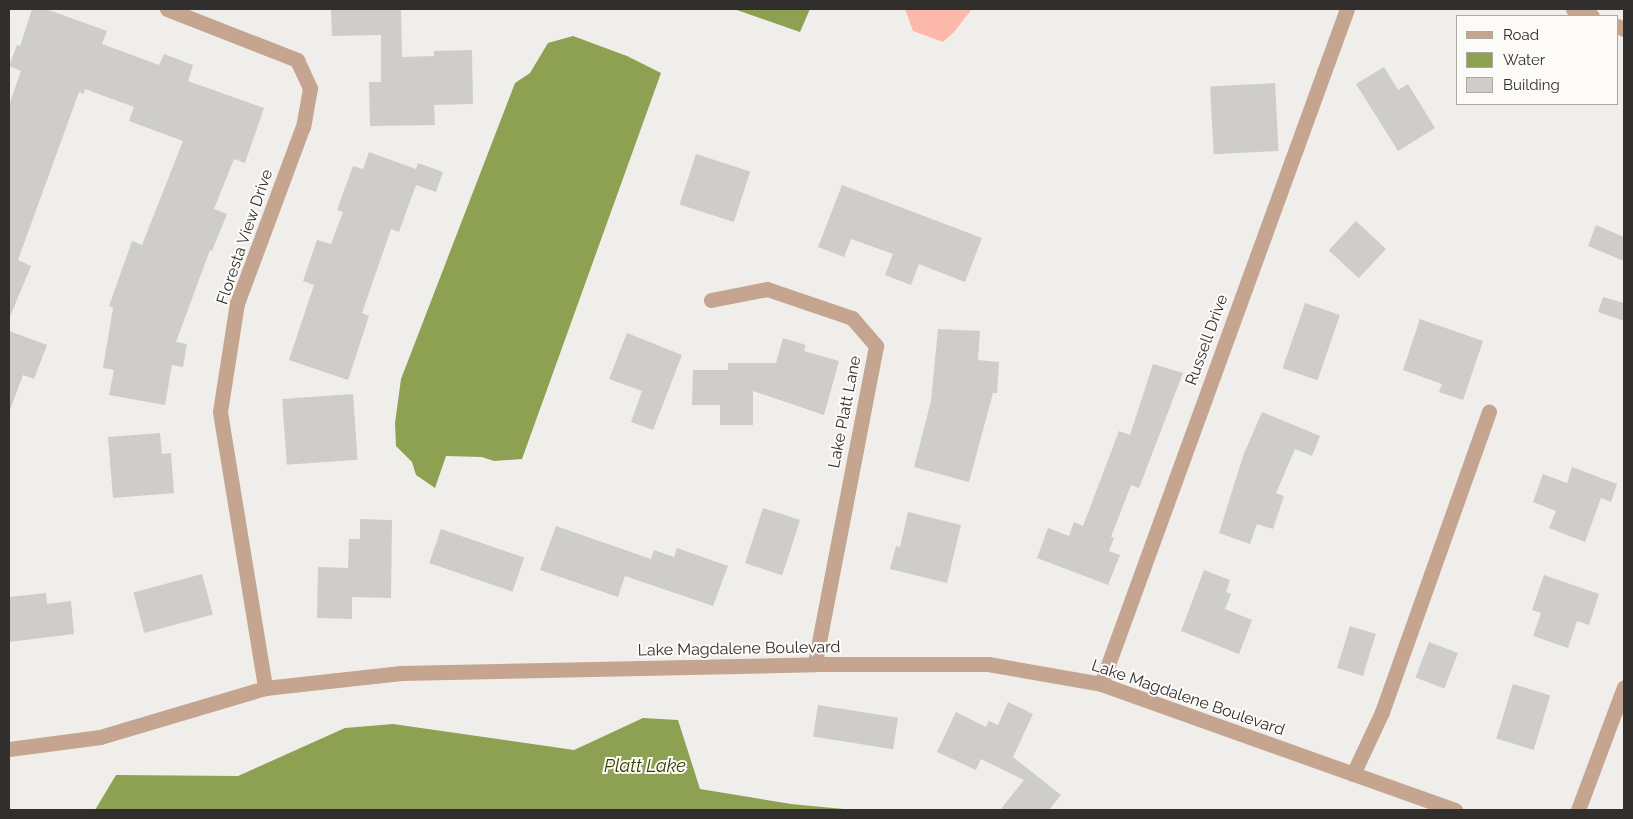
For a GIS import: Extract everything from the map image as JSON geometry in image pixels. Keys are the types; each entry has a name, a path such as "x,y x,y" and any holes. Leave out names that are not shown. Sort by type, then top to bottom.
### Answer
{"street":[{"name":"Floresta View Drive","path":"167,9 297,60 310,88 303,126 237,303 220,412 265,688"},
{"name":"Russell Drive","path":"1101,684 1347,9"},
{"path":"1573,9 1589,15"},
{"name":"Lake Platt Lane","path":"712,300 767,289 852,318 876,346 815,664"},
{"path":"1353,774 1382,712 1490,411"},
{"name":"Lake Magdalene Boulevard","path":"9,749 100,737 265,688 401,673 815,664 988,664 1101,684 1455,810"},
{"path":"1578,810 1624,687"}],"shaded area":[{"path":"905,9 972,9 954,32 943,42 913,31"}],"water":[{"path":"734,9 810,9 800,32"},
{"path":"573,36 627,56 661,73 522,459 494,461 482,457 446,456 435,488 416,475 412,462 396,446 395,423 401,379 515,83 530,73 548,43"},
{"name":"Platt Lake","path":"643,718 678,720 700,789 791,804 854,810 95,810 116,775 238,776 345,728 393,724 574,750"}],"building":[{"path":"32,9 46,9 107,31 102,44 159,65 164,54 193,65 188,81 264,108 245,163 234,159 214,209 227,214 212,251 210,250 176,342 187,344 183,367 172,365 165,405 109,395 114,370 103,368 113,308 109,306 132,241 142,245 183,141 129,121 134,107 85,89 84,94 79,92 18,260 31,266 9,319 9,105 21,71 9,66 17,45 20,46"},
{"path":"331,9 401,9 402,57 434,56 434,51 472,50 473,104 434,105 435,125 370,126 369,82 381,82 381,35 332,36"},
{"path":"1384,67 1398,90 1408,84 1435,128 1398,151 1356,84"},
{"path":"1275,83 1279,151 1214,154 1210,86"},
{"path":"369,152 416,169 418,163 443,172 436,192 416,185 399,232 391,229 362,313 369,316 348,380 289,360 314,285 303,281 317,240 331,244 343,212 337,210 353,166 363,169"},
{"path":"696,154 750,172 734,222 680,204"},
{"path":"842,185 982,238 965,282 919,264 911,285 885,275 893,254 851,239 844,257 818,247"},
{"path":"1356,221 1386,249 1359,278 1329,250"},
{"path":"1596,225 1624,237 1624,261 1588,246"},
{"path":"1603,297 1624,303 1624,321 1598,312"},
{"path":"1305,303 1340,315 1318,380 1283,368"},
{"path":"1420,319 1483,341 1463,400 1439,392 1442,384 1403,370"},
{"path":"938,329 980,331 978,360 999,362 997,393 993,393 969,482 914,467 931,401"},
{"path":"9,331 47,345 34,379 23,375 10,410"},
{"path":"627,333 682,355 653,430 631,422 642,391 609,379"},
{"path":"783,338 806,345 804,351 839,361 824,415 753,391 753,425 720,425 720,405 692,405 693,370 728,370 728,363 776,363"},
{"path":"1153,364 1183,373 1139,488 1131,485 1111,537 1114,538 1109,551 1120,555 1108,585 1037,558 1048,528 1069,536 1074,522 1083,526 1119,431 1130,435"},
{"path":"353,394 358,460 287,465 282,399"},
{"path":"1262,412 1320,436 1312,456 1295,449 1276,493 1284,496 1273,529 1257,524 1250,544 1219,533 1243,456"},
{"path":"160,433 162,454 171,453 174,493 113,498 108,437"},
{"path":"1572,467 1617,484 1611,502 1601,498 1585,542 1549,528 1556,511 1533,502 1543,474 1567,483"},
{"path":"763,508 800,520 782,575 745,563"},
{"path":"908,512 961,525 947,583 890,569 896,546 900,547"},
{"path":"360,519 392,520 391,598 352,597 352,619 317,618 318,567 348,568 349,539 360,539"},
{"path":"556,526 651,559 654,550 674,557 677,548 728,566 713,606 625,576 618,597 540,570"},
{"path":"441,529 524,558 512,592 429,563"},
{"path":"1204,570 1230,580 1226,592 1231,594 1225,609 1252,620 1239,654 1181,631"},
{"path":"202,574 213,615 144,633 133,592"},
{"path":"1544,575 1599,594 1589,625 1577,621 1568,648 1533,636 1541,613 1532,610"},
{"path":"46,593 47,604 71,601 74,634 9,642 9,597"},
{"path":"1350,626 1376,634 1363,676 1337,668"},
{"path":"1429,642 1458,653 1444,689 1415,677"},
{"path":"1513,684 1550,695 1534,750 1496,739"},
{"path":"1008,702 1033,714 1013,757 1061,795 1049,810 1000,810 1024,780 981,759 976,770 937,752 956,712 986,727 989,721 998,725"},
{"path":"818,705 898,718 893,749 813,737"}]}
